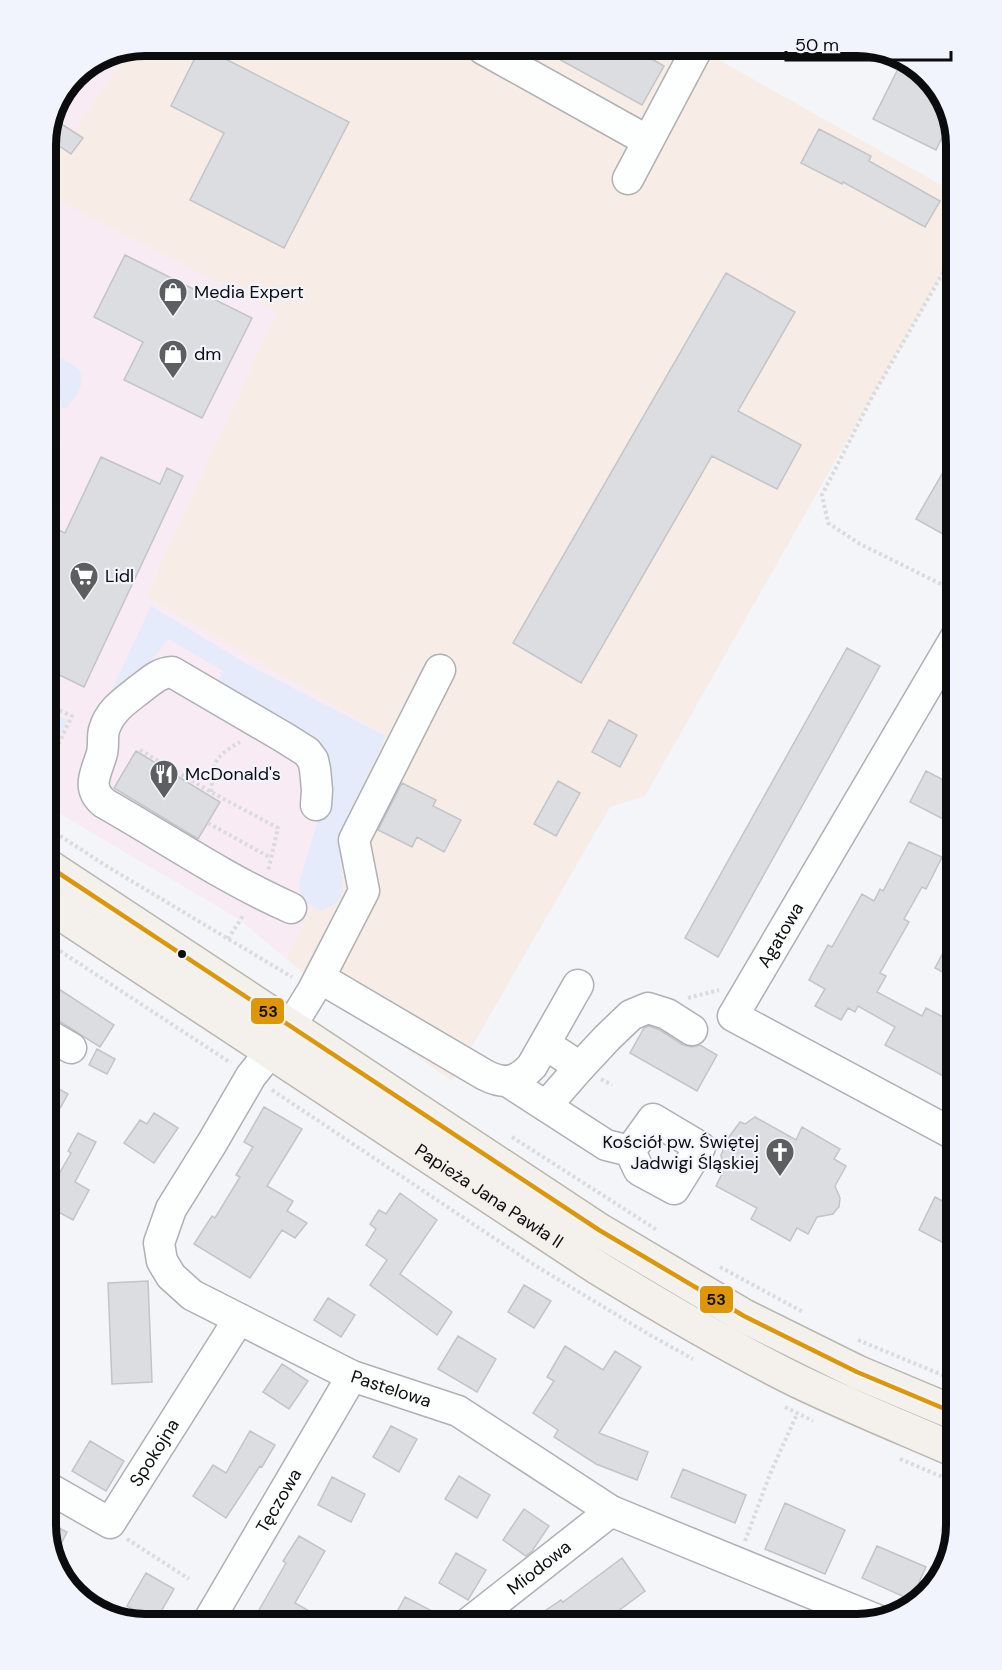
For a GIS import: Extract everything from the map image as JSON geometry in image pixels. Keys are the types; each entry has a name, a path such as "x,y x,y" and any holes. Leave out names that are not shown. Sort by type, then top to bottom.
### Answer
{"main road":[{"name":"Papieża Jana Pawła II","path":"56,871 600,1230 744,1316 856,1372 946,1409"},
{"name":"Papieża Jana Pawła II","path":"56,911 261,1064 664,1309 797,1380 946,1446"}],"street":[{"path":"496,56 648,141"},
{"path":"628,179 693,56"},
{"name":"Agatowa","path":"946,654 733,1016 946,1130"},
{"name":"Pastelowa","path":"440,670 354,840 364,891 316,984 291,1026 261,1064 171,1209 159,1243 162,1261 171,1276 192,1295 352,1376 458,1411 611,1511 856,1614"},
{"path":"291,908 217,870 104,803 95,793 93,783 95,770 102,751 116,740 134,712 138,690 153,678 172,672 307,752 313,760 317,790 316,805"},
{"path":"316,984 499,1082 513,1080 532,1066 578,985"},
{"path":"546,1106 607,1038 631,1015 648,1008 664,1013 692,1030"},
{"path":"56,1040 70,1048"},
{"path":"545,1044 580,1067"},
{"path":"507,1081 606,1145 630,1151"},
{"name":"Spokojna","path":"110,1523 239,1319"},
{"name":"Tęczowa","path":"212,1614 352,1376"},
{"path":"56,1492 110,1523"},
{"name":"Miodowa","path":"480,1614 611,1511"}],"path":[{"path":"946,267 872,397 822,495 828,523 860,544 946,587"},
{"path":"56,709 72,717 56,749"},
{"path":"211,792 213,767 220,756 229,748 267,727"},
{"path":"140,750 278,828 266,879 228,939"},
{"path":"207,823 271,858"},
{"path":"56,833 228,939 316,984"},
{"path":"197,931 202,923"},
{"path":"56,947 261,1064"},
{"path":"664,1013 673,1003 752,983"},
{"path":"511,1136 663,1234"},
{"path":"711,1262 806,1313"},
{"path":"853,1338 946,1376"},
{"path":"742,1549 770,1474 797,1414"},
{"path":"110,1523 127,1539 189,1579"}],"shaded area":[{"path":"712,56 946,188 946,266 645,796 610,807 452,1081 334,998 287,959 342,844 341,832 386,736 146,596 277,312 56,200 56,157 127,57"},
{"path":"125,58 56,157 59,122 71,95 95,71"},
{"path":"56,199 277,312 146,596 386,736 342,844 287,959 237,918 56,812"},
{"path":"56,357 76,367 82,378 73,400 65,409 56,404"},
{"path":"151,606 247,664 386,736 341,836 343,892 336,904 320,911 302,900 299,884 326,792 329,770 215,687 223,671 168,639 147,667 108,698"},
{"path":"56,715 68,720 56,743"}],"building":[{"path":"196,56 220,56 349,122 284,248 190,200 224,133 171,106"},
{"path":"553,56 647,56 664,66 642,105"},
{"path":"899,66 916,78 931,95 942,116 945,131 936,150 873,119"},
{"path":"59,122 83,138 71,154 56,144"},
{"path":"819,129 871,156 869,161 940,201 925,227 843,182 842,184 801,163"},
{"name":"Media Expert","path":"125,255 252,318 202,418 124,380 143,342 94,317"},
{"path":"726,273 795,312 738,411 801,445 777,489 712,456 581,683 513,643"},
{"name":"Lidl","path":"101,457 160,484 167,468 183,476 84,687 56,673 56,529 65,533"},
{"path":"946,467 946,536 916,519"},
{"path":"847,648 880,666 718,957 685,938"},
{"path":"609,720 637,735 620,767 592,752"},
{"name":"McDonald's","path":"136,751 220,802 198,839 114,788"},
{"path":"926,771 946,781 945,820 910,802"},
{"path":"558,781 580,793 556,836 534,824"},
{"path":"402,783 436,800 433,806 461,820 444,852 417,837 412,847 378,830"},
{"path":"909,842 942,857 926,889 922,887 904,919 909,922 880,973 886,976 877,992 922,1016 926,1008 946,1018 946,1077 885,1045 895,1027 858,1006 855,1012 848,1008 841,1020 815,1006 825,989 809,980 828,945 832,947 862,894 874,901 880,889 883,891"},
{"path":"946,948 946,974 935,968"},
{"path":"56,987 114,1025 100,1047 56,1019"},
{"path":"649,1026 660,1030 683,1045 692,1047 700,1045 717,1055 697,1091 630,1053 644,1028"},
{"path":"97,1049 115,1059 107,1074 89,1065"},
{"path":"56,1087 68,1094 56,1115"},
{"path":"264,1107 302,1129 267,1186 293,1201 287,1211 307,1223 295,1238 282,1230 250,1278 194,1244 212,1216 215,1218 240,1177 236,1175 253,1147 244,1142"},
{"path":"154,1113 178,1128 154,1163 124,1143 140,1120 147,1124"},
{"name":"Kościół pw. Świętej Jadwigi Śląskiej","path":"755,1117 796,1140 802,1127 840,1149 834,1159 846,1166 835,1186 840,1198 839,1207 833,1214 817,1217 808,1234 797,1228 790,1241 751,1219 757,1208 716,1186 724,1170 721,1155 729,1137 740,1122 745,1124"},
{"path":"78,1133 96,1142 75,1182 89,1190 73,1220 56,1211 58,1200 56,1199 56,1179 71,1153 68,1151"},
{"path":"400,1193 437,1220 400,1274 452,1312 437,1335 370,1285 387,1260 366,1245 376,1229 370,1224 379,1210 386,1214"},
{"path":"935,1197 946,1203 946,1244 919,1230"},
{"path":"148,1281 152,1382 112,1384 108,1283"},
{"path":"524,1285 551,1301 534,1328 508,1312"},
{"path":"328,1298 355,1315 341,1337 314,1320"},
{"path":"458,1336 496,1359 477,1392 438,1369"},
{"path":"565,1346 603,1370 615,1351 641,1367 599,1433 648,1452 637,1480 596,1464 554,1437 558,1430 533,1413 554,1381 547,1377"},
{"path":"282,1364 308,1381 289,1409 263,1392"},
{"path":"391,1426 417,1439 399,1472 373,1457"},
{"path":"250,1431 275,1445 226,1518 193,1496 213,1465 226,1473"},
{"path":"90,1441 124,1461 106,1491 72,1471"},
{"path":"683,1469 746,1495 735,1523 671,1497"},
{"path":"459,1476 490,1495 477,1518 445,1499"},
{"path":"332,1477 365,1494 351,1522 318,1505"},
{"path":"785,1503 845,1530 825,1574 765,1549"},
{"path":"524,1509 549,1526 526,1556 503,1540"},
{"path":"56,1527 67,1532 59,1549"},
{"path":"299,1536 325,1551 295,1603 311,1612 310,1614 257,1614 286,1563 283,1561"},
{"path":"877,1546 926,1567 914,1594 908,1598 862,1578"},
{"path":"456,1553 486,1570 468,1600 439,1583"},
{"path":"622,1558 645,1591 614,1614 540,1614 561,1600 563,1602"},
{"path":"146,1573 174,1589 160,1614 141,1614 127,1606"},
{"path":"405,1597 432,1611 430,1614 396,1614"}],"transit line":[{"name":"53","path":"56,871 599,1230 744,1316 857,1372 946,1409"}],"place":[{"name":"Media Expert","path":"173,318"},
{"name":"dm","path":"173,380"},
{"name":"Lidl","path":"84,602"},
{"name":"McDonald's","path":"164,800"},
{"name":"Kościół pw. Świętej Jadwigi Śląskiej","path":"780,1178"}]}
